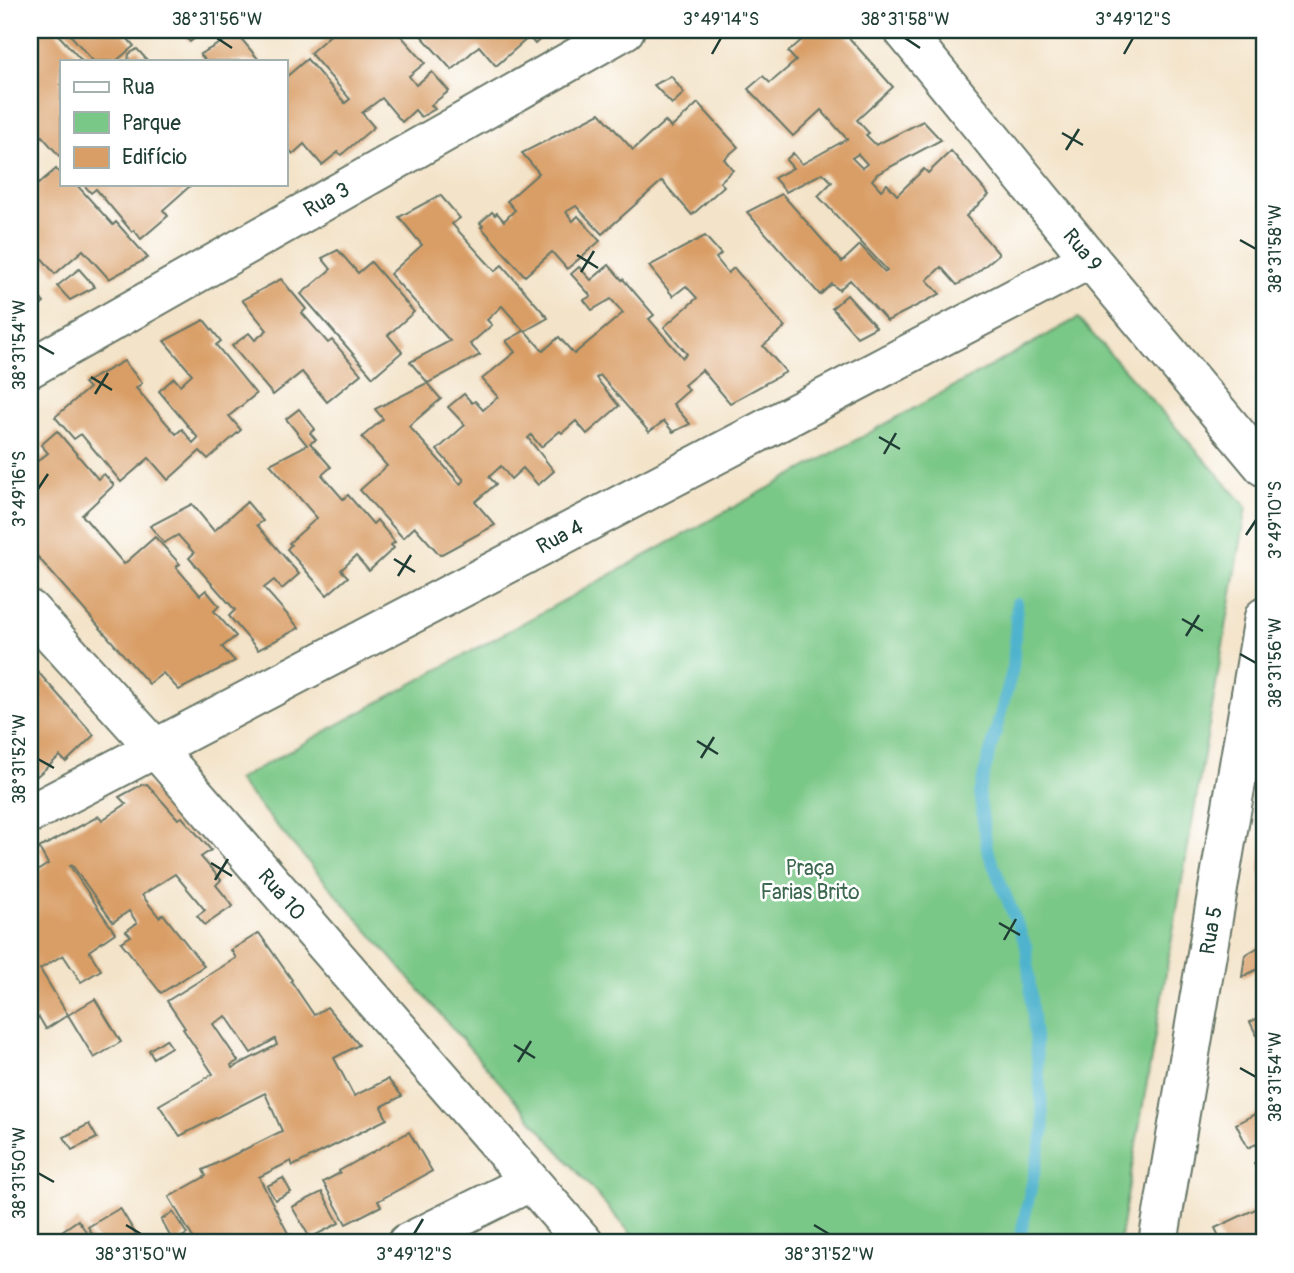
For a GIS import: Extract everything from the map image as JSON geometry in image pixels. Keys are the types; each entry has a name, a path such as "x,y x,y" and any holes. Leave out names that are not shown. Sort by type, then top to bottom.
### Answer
{"street":[{"name":"Rua 3","path":"30,368 625,30"},
{"name":"Rua 9","path":"903,30 1264,467"},
{"name":"Rua 4","path":"30,814 1090,259"},
{"name":"Rua 10","path":"30,610 155,748 584,1243"},
{"name":"Rua 5","path":"1158,1243 1264,617"},
{"path":"407,1243 530,1182"}],"green space":[{"name":"Praça Farias Brito","path":"1078,318 1247,507 1119,1243 639,1243 237,780"}],"building":[{"path":"30,30 54,30 81,60 60,60 60,157 42,136 30,142 30,122 35,128 36,126 30,118"},
{"path":"66,30 123,30 121,31 134,46 117,60 92,60"},
{"path":"179,30 205,30 190,42"},
{"path":"220,30 234,30 259,60 205,60 200,54 228,39"},
{"path":"336,30 396,30 425,63 409,76 416,85 432,72 449,91 431,105 435,109 421,117 415,110 402,122 382,98 362,113 374,127 341,155 338,152 322,165 304,144 293,154 287,147 287,76 307,59 345,103 350,99 310,53"},
{"path":"416,30 550,30 535,44 529,37 496,66 479,46 452,70"},
{"path":"796,30 842,30 893,87 857,120 876,145 923,121 941,140 877,174 872,180 881,190 887,184 897,195 924,169 928,173 951,151 989,195 966,216 999,254 957,285 941,267 927,280 940,294 887,321 850,280 839,290 832,284 820,295 747,212 782,194 842,262 860,245 885,272 887,270 818,196 832,182 823,173 786,192 774,178 793,168 786,160 793,153 802,164 847,139 821,110 793,136 748,89 763,76 770,83 796,61 788,52 804,38","holes":["858,154 867,164 862,168 852,158"]},
{"path":"137,49 147,60 128,60 129,54"},
{"path":"671,76 684,93 672,104 654,85"},
{"path":"698,103 738,147 724,159 733,170 720,182 724,186 692,215 662,181 602,234 576,206 566,212 573,221 578,216 600,241 567,269 552,252 525,276 481,227 483,226 480,223 492,212 495,215 497,213 504,221 515,210 507,201 539,173 522,153 600,113 633,150 665,121 671,128"},
{"path":"56,169 60,174 60,186 78,186 113,225 116,222 148,258 109,279 83,250 55,274 30,244 30,191"},
{"path":"85,186 190,186 163,210 168,216 141,239 96,189 91,193"},
{"path":"440,195 460,218 452,224 495,271 502,265 548,318 525,331 543,351 559,337 574,354 623,313 611,299 592,310 584,300 591,296 571,274 579,267 591,280 609,265 654,315 649,319 683,358 687,354 664,327 697,298 686,286 673,296 649,266 705,236 721,254 716,258 728,273 734,268 785,327 763,346 786,372 730,403 702,370 684,385 689,390 673,404 690,424 673,432 664,421 649,432 600,375 596,378 619,406 587,434 576,421 541,447 531,435 528,438 554,471 538,485 523,468 511,479 501,466 489,477 496,484 475,502 495,525 440,555 415,527 403,538 360,490 387,466 362,437 383,419 375,409 427,383 441,399 409,426 460,484 464,480 437,450 465,425 448,407 464,394 483,410 498,397 482,379 515,352 506,341 524,331 502,306 487,320 492,325 470,344 480,355 428,383 410,362 450,341 390,274 422,245 399,217"},
{"path":"338,250 358,273 371,262 414,312 388,335 402,352 373,377 301,294 331,269 322,258"},
{"path":"79,269 95,287 70,300 57,286"},
{"path":"281,279 306,309 302,313 328,343 332,340 361,374 327,402 302,372 273,395 232,346 249,333 255,340 267,330 242,300"},
{"path":"30,286 44,303 30,315"},
{"path":"847,295 876,327 857,337 832,308"},
{"path":"204,320 221,341 216,345 256,394 229,416 241,430 208,459 200,451 168,480 149,458 121,482 81,434 74,439 55,417 89,388 84,383 124,361 142,383 136,388 176,434 182,429 193,443 198,438 159,391 174,378 180,385 192,374 164,341"},
{"path":"299,409 315,429 310,433 316,440 310,443 331,467 322,475 343,499 348,495 373,524 377,520 395,542 391,545 394,548 369,571 356,556 341,570 348,577 327,595 287,549 291,545 289,543 317,518 270,464 307,445 286,419"},
{"path":"57,431 98,479 104,474 114,485 82,515 124,564 155,537 180,564 176,567 200,595 206,590 219,606 214,611 236,636 222,647 235,661 179,690 163,673 149,684 30,548 30,457 35,463 48,453 41,445"},
{"path":"247,502 263,521 257,525 299,574 282,589 274,580 264,588 299,628 258,650 229,616 235,610 189,558 194,553 178,535 164,543 150,526 192,504 214,531"},
{"path":"30,663 94,735 66,762 60,756 37,776 30,767"},
{"path":"147,784 178,819 182,817 211,850 201,857 221,880 216,885 233,906 205,925 197,916 205,910 175,874 142,895 159,917 163,914 204,966 161,993 121,942 131,936 126,931 137,923 129,911 113,922 72,865 70,866 115,933 89,951 101,970 81,982 63,955 40,969 68,1015 46,1029 39,1017 30,1022 30,860 37,871 48,864 39,848 99,816 102,820 126,804 119,797"},
{"path":"1263,847 1264,870 1259,873"},
{"path":"259,933 314,1015 327,1007 359,1045 334,1058 354,1096 388,1079 402,1096 381,1107 387,1119 293,1166 291,1161 259,1177 293,1243 196,1243 169,1197 206,1176 203,1170 282,1131 265,1093 180,1136 159,1105 213,1074 167,1001 236,958 231,950","holes":["226,1016 251,1053 275,1039 277,1045 232,1068 231,1065 238,1061 213,1024"]},
{"path":"1264,944 1264,966 1242,977 1245,955"},
{"path":"95,999 121,1042 94,1058 68,1015"},
{"path":"1264,1015 1264,1050 1250,1022"},
{"path":"166,1039 171,1047 153,1058 149,1050"},
{"path":"1263,1110 1264,1177 1261,1178 1254,1163 1263,1158 1256,1144 1248,1148 1236,1124"},
{"path":"89,1124 97,1138 72,1150 64,1137"},
{"path":"409,1132 432,1171 378,1201 381,1206 346,1224 323,1182"},
{"path":"283,1178 291,1192 275,1200 267,1186"},
{"path":"322,1192 339,1223 310,1238 292,1207"},
{"path":"1264,1205 1264,1243 1222,1243 1215,1228"},
{"path":"120,1208 141,1243 98,1243 88,1227"},
{"path":"173,1212 187,1234 176,1243 161,1220"},
{"path":"78,1220 94,1243 64,1243 68,1241 62,1231"},
{"path":"524,1235 531,1243 509,1243"}],"waterway":[{"path":"1017,603 1013,668 979,793 987,849 1026,946 1044,1128 1019,1243"}]}
